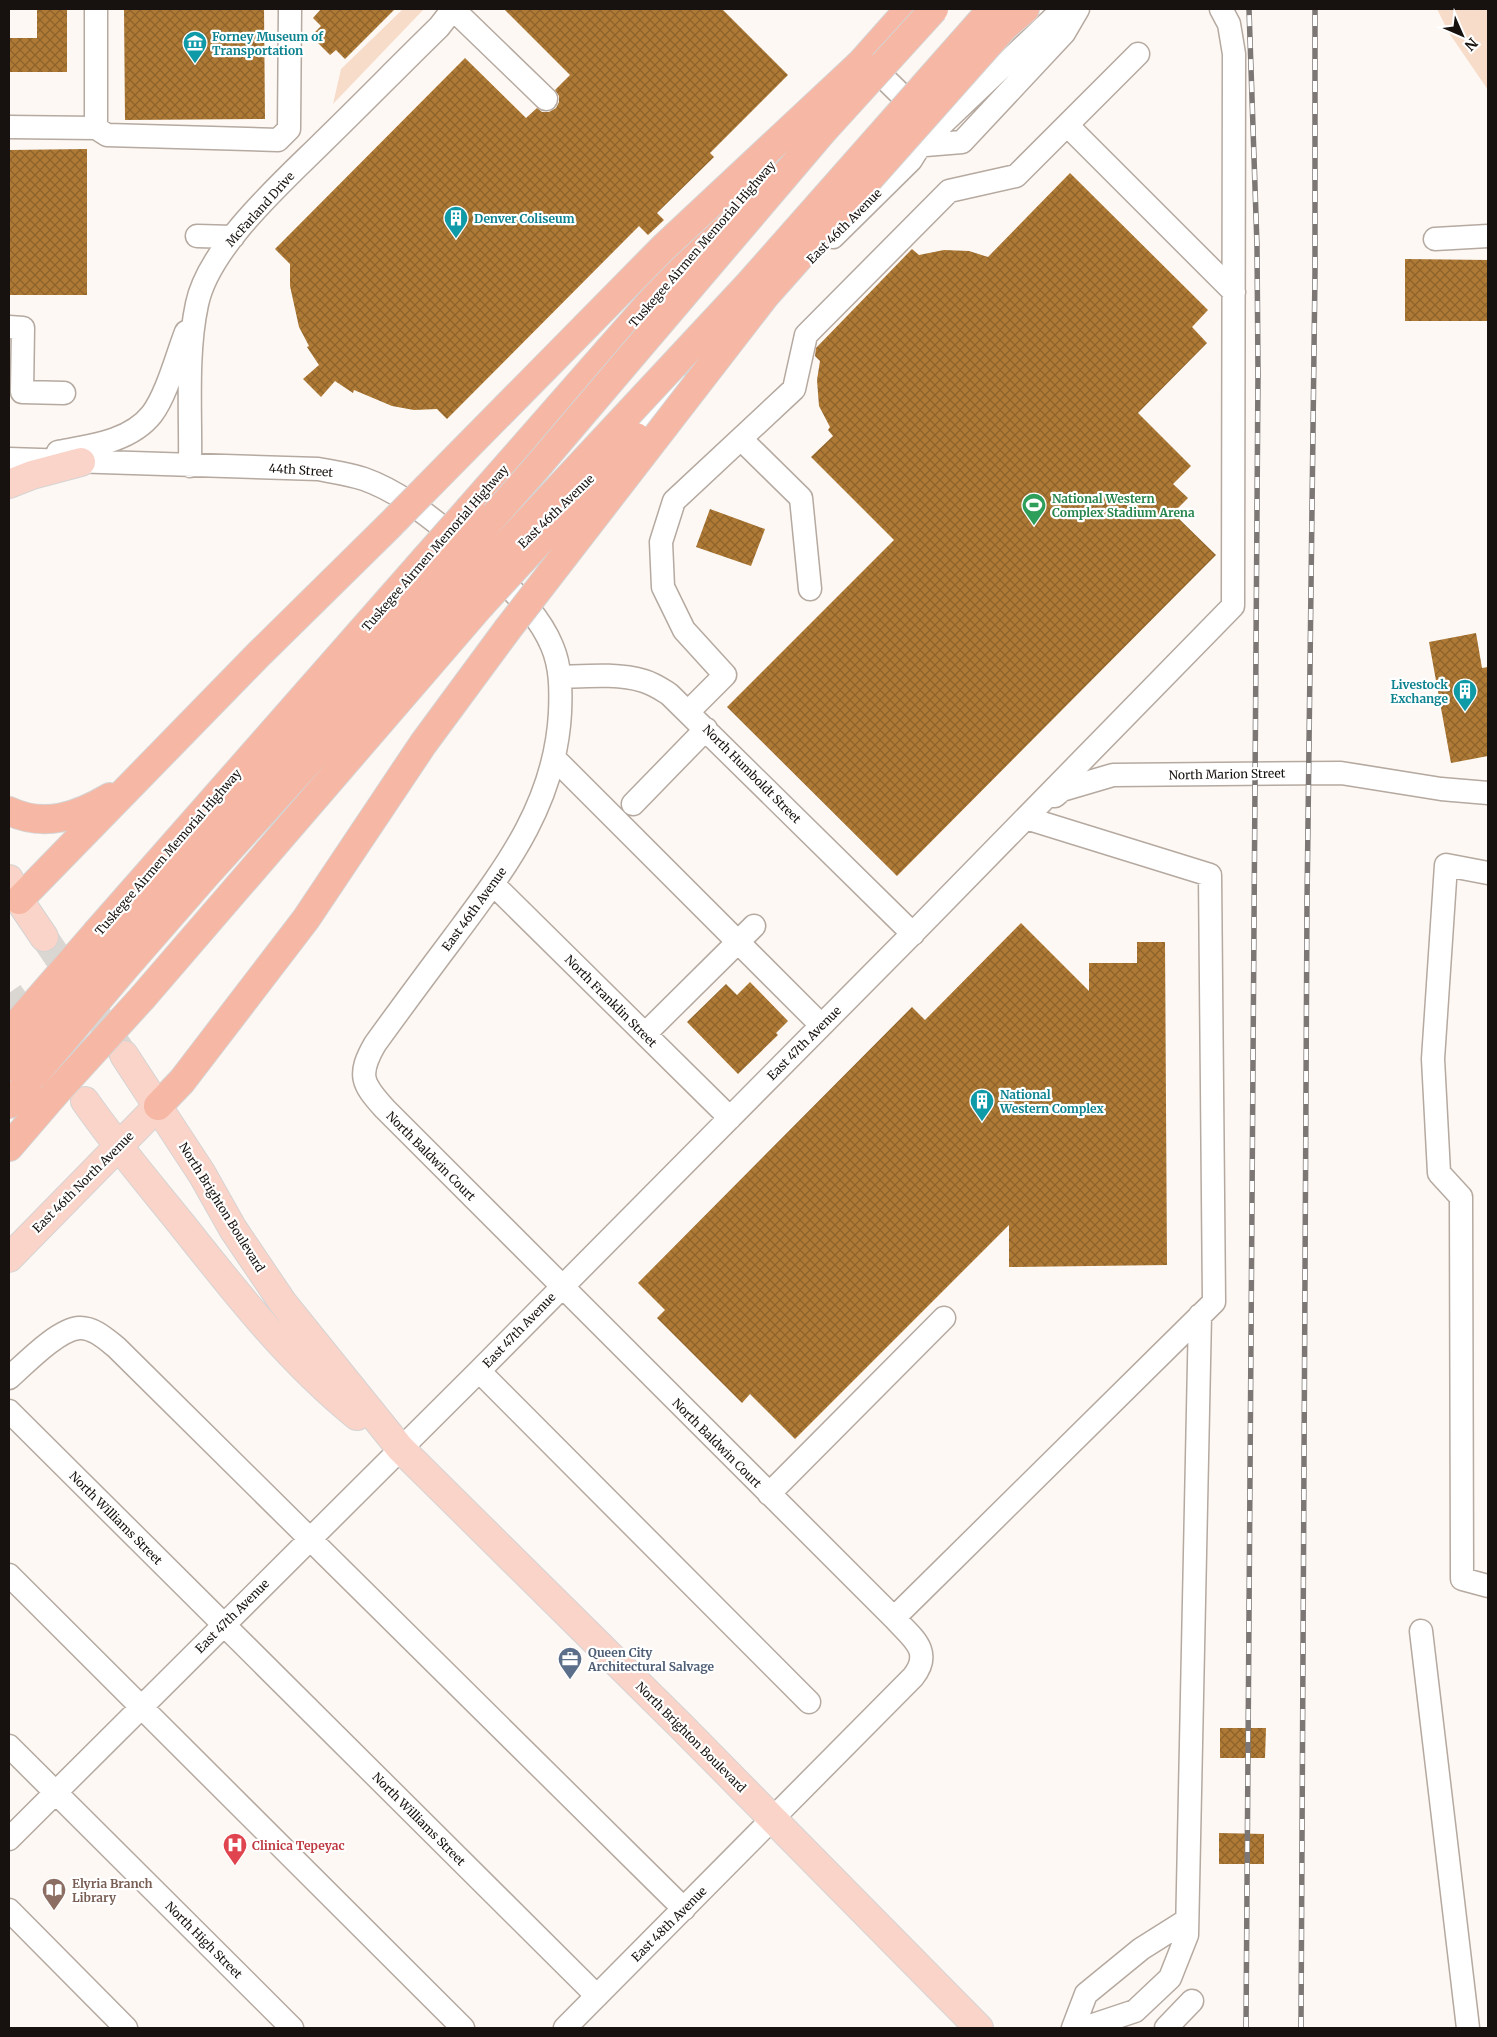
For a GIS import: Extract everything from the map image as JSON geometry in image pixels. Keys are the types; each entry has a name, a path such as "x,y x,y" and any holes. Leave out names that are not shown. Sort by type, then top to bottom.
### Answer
{"highway":[{"path":"12,896 133,784 259,654 389,526 663,248 871,69 909,9"},
{"path":"9,1104 18,1056 110,950 205,876 453,583 538,467 823,131 934,9"},
{"path":"453,583 750,283 1010,13"},
{"path":"158,1106 182,1081 306,919 432,731 507,630 765,296 1010,13"},
{"name":"Tuskegee Airmen Memorial Highway","path":"9,1147 143,997 453,583 871,69"},
{"name":"Tuskegee Airmen Memorial Highway","path":"18,1056 110,950 453,583 765,296"},
{"path":"9,811 27,818 48,820 63,818 90,809 133,784"}],"main road":[{"path":"12,468 32,475 81,462"},
{"path":"12,896 44,937"},
{"name":"North Brighton Boulevard","path":"124,1055 202,1174 233,1229 283,1303 400,1448 979,2028"},
{"name":"North Brighton Boulevard","path":"85,1101 211,1261 275,1337 345,1407 400,1448"},
{"name":"East 46th North Avenue","path":"9,1258 158,1106"}],"street":[{"path":"96,9 96,128"},
{"path":"9,127 96,128 107,135 278,140 289,129 290,9"},
{"path":"453,9 546,99"},
{"name":"McFarland Drive","path":"190,466 192,352 197,303 212,268 233,237 280,186 439,27 453,9"},
{"name":"East 46th Avenue","path":"487,565 520,548 911,160 929,137 1062,9"},
{"path":"871,69 929,137 962,142 1064,32 1078,9"},
{"path":"894,1618 1214,1302 1210,875 1026,818 1233,606 1234,54 1229,24 1221,9"},
{"path":"688,712 725,675 684,630 663,587 661,542 674,501 794,389 806,335 949,191 1016,176 1138,54"},
{"path":"1067,125 1234,292"},
{"path":"197,236 233,237"},
{"path":"1435,239 1488,236"},
{"path":"12,468 120,438 152,414 161,398 197,303"},
{"path":"9,327 23,328 22,392 64,393"},
{"path":"741,439 801,498 810,589"},
{"name":"44th Street","path":"81,462 318,469 346,474 382,487 422,512 487,565 526,605 542,624 552,647 561,677"},
{"name":"North Humboldt Street","path":"561,677 592,676 645,681 669,694 913,934"},
{"name":"East 46th Avenue","path":"364,1068 375,1044 493,884 532,822 555,759 560,726 561,677"},
{"path":"633,804 706,729"},
{"path":"555,759 822,1026"},
{"name":"North Marion Street","path":"1026,818 1062,790 1113,775 1341,773 1438,788 1488,793"},
{"name":"East 47th Avenue","path":"9,1840 309,1538 479,1371 1026,818"},
{"path":"1488,873 1446,865 1433,1059 1439,1173 1462,1197 1462,1579 1488,1586"},
{"name":"North Franklin Street","path":"493,884 730,1118"},
{"path":"645,1034 754,926"},
{"name":"North Baldwin Court","path":"364,1068 362,1076 369,1092 918,1644 921,1653 921,1662 918,1670 772,1820"},
{"path":"1084,2028 1134,2011 1170,1978 1187,1934 1200,1315"},
{"path":"769,1494 944,1318"},
{"path":"9,1378 66,1332 78,1328 89,1329 102,1335 684,1909"},
{"path":"479,1371 809,1702"},
{"name":"North Williams Street","path":"9,1411 597,1996"},
{"path":"9,1575 463,2028"},
{"path":"1421,1631 1468,2028"},
{"name":"North High Street","path":"9,1746 292,2028"},
{"name":"East 48th Avenue","path":"565,2028 772,1820"},
{"path":"9,1910 126,2028"},
{"path":"1073,2028 1086,1994 1141,1949 1187,1920"},
{"path":"1166,2028 1192,2001"}],"shaded area":[{"path":"403,9 424,9 333,104 341,69"},
{"path":"1437,9 1488,9 1488,90 1449,33"}],"building":[{"path":"37,9 67,9 67,72 9,72 9,38 37,38"},
{"name":"Forney Museum of Transportation","path":"124,9 264,9 265,119 125,120"},
{"path":"321,9 395,9 345,59 336,50 330,55 311,36 321,26 313,18"},
{"name":"Denver Coliseum","path":"504,9 722,9 788,75 710,153 714,157 657,213 664,220 648,235 639,226 447,419 437,409 414,410 392,406 354,390 353,393 335,381 321,397 303,379 319,365 307,347 309,346 299,327 290,286 290,264 275,249 465,58 526,118 537,108 542,112 549,112 556,108 559,96 555,90 570,75"},
{"path":"87,149 87,295 9,295 9,150"},
{"name":"National Western Complex Stadium Arena","path":"1070,173 1208,310 1192,327 1207,343 1138,413 1191,466 1173,484 1188,498 1173,513 1216,555 897,876 727,707 894,540 811,457 833,436 828,430 830,427 819,406 817,380 820,361 815,356 816,348 912,249 919,255 944,250 969,251 988,257"},
{"path":"1405,259 1488,260 1488,321 1405,321"},
{"path":"710,509 765,529 751,566 696,547"},
{"name":"Livestock Exchange","path":"1476,633 1482,668 1488,667 1488,756 1451,763 1429,642"},
{"name":"National Western Complex","path":"1021,923 1089,991 1089,963 1137,963 1137,942 1165,942 1167,1265 1009,1267 1009,1225 795,1439 750,1394 742,1403 657,1318 665,1310 638,1283 912,1007 925,1020"},
{"path":"750,982 788,1021 776,1033 778,1035 738,1074 687,1022 726,984 737,995"},
{"path":"1220,1728 1266,1728 1265,1758 1220,1758"},
{"path":"1219,1833 1264,1834 1264,1864 1219,1864"}],"tunnel":[{"path":"44,937 122,1052"},
{"path":"9,993 83,1098"}],"railway":[{"path":"1246,2028 1258,373 1257,246 1249,9"},
{"path":"1301,2028 1307,903 1315,272 1315,9"}],"place":[{"name":"Forney Museum of Transportation","path":"195,64"},
{"name":"Denver Coliseum","path":"456,239"},
{"name":"National Western Complex Stadium Arena","path":"1034,526"},
{"name":"Livestock Exchange","path":"1465,712"},
{"name":"National Western Complex","path":"982,1122"},
{"name":"Queen City Architectural Salvage","path":"570,1680"},
{"name":"Clinica Tepeyac","path":"235,1866"},
{"name":"Elyria Branch Library","path":"54,1911"}]}
